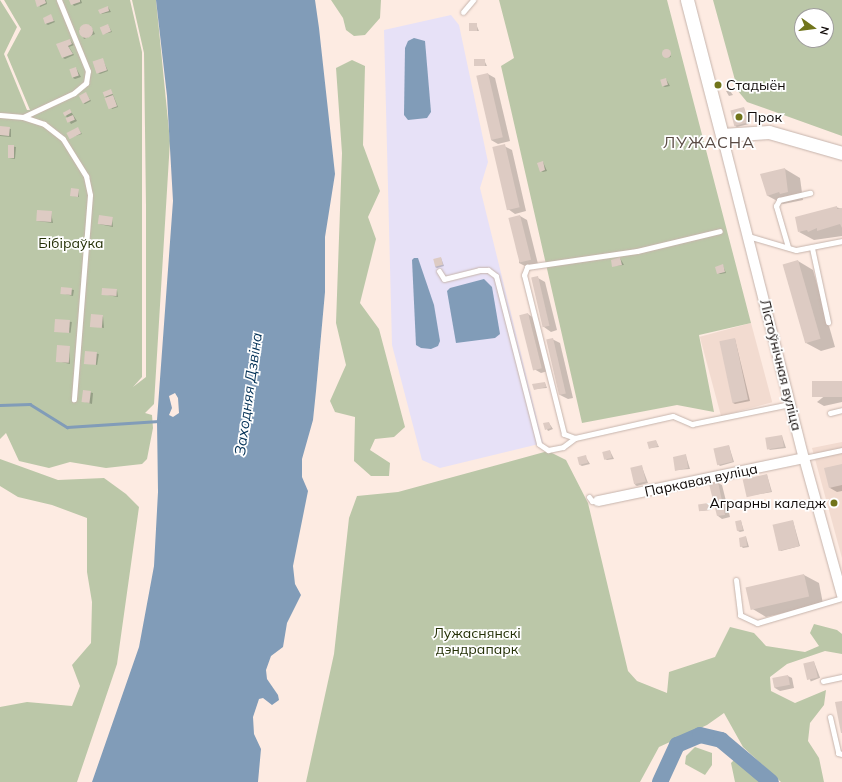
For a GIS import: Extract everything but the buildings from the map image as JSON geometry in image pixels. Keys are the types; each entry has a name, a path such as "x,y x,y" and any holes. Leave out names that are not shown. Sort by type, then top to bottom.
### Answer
{"street":[{"path":"687,0 722,135 769,132 842,153"},
{"name":"Лістоўнічная вуліца","path":"722,135 804,458 840,580 842,595"},
{"name":"Паркавая вуліца","path":"593,499 804,458"}],"lane":[{"path":"23,117 74,93 86,83 88,71 59,0"},
{"path":"463,12 473,0"},
{"path":"0,115 23,117 44,124 63,139 86,176 90,194 74,399"},
{"path":"788,247 776,206 779,200 810,193"},
{"path":"575,438 564,434 524,275 528,268 637,251 720,231"},
{"path":"748,236 796,250 842,241"},
{"path":"812,248 828,322"},
{"path":"439,271 444,279 479,270 488,270 496,276 539,444 548,450 563,447 575,438 673,416 692,424 791,404"},
{"path":"830,413 842,410"},
{"path":"804,458 842,450"},
{"path":"736,580 740,615 757,623 842,598"},
{"path":"823,681 842,677"},
{"path":"830,717 838,753 842,754"}],"shaded area":[{"path":"451,15 459,25 488,162 480,188 543,443 440,468 422,460 392,345 384,30"},
{"path":"751,323 772,402 721,416 700,337"},
{"name":"Аграрны каледж","path":"842,442 842,558 812,448"}],"green space":[{"name":"Бібіраўка","path":"0,0 17,27 4,54 27,110 30,110 7,55 21,29 4,0 130,0 142,52 142,377 133,387 146,377 146,207 144,53 132,0 156,0 170,141 154,404 145,413 152,415 153,428 147,459 142,464 106,468 70,462 49,468 19,461 6,433 0,439"},
{"path":"331,0 381,0 380,18 365,35 354,36 346,30 343,18"},
{"path":"499,0 667,0 751,323 699,335 714,412 677,405 582,423 501,66 514,58"},
{"path":"713,0 842,0 842,136 747,102 738,91"},
{"path":"352,60 365,66 363,145 380,191 368,217 376,239 360,303 379,329 405,427 394,437 375,439 370,450 390,463 389,476 371,476 354,461 355,417 335,412 330,401 346,365 336,323 342,153 336,68"},
{"name":"Лужаснянскі дэндрапарк","path":"548,451 566,460 588,503 628,671 637,681 667,693 669,672 715,657 730,627 754,633 766,646 805,652 819,646 810,633 814,624 837,630 842,634 842,654 825,651 787,664 770,677 771,691 795,703 826,690 824,705 810,723 808,741 819,758 824,782 781,782 743,747 724,713 707,725 659,747 640,782 306,782 334,654 349,518 357,496 398,492"},
{"path":"0,459 58,480 104,478 126,494 139,507 117,664 77,782 0,782 0,707 27,702 72,706 80,686 72,665 91,643 92,602 87,572 87,518 52,505 18,497 0,486"},
{"path":"695,747 712,753 712,765 705,775 685,764 686,756"},
{"path":"734,760 764,782 735,782 731,763"}],"water":[{"name":"Заходняя Дзвіна","path":"156,0 315,0 335,174 325,237 325,292 313,420 302,459 302,477 308,491 293,566 295,584 301,595 287,623 283,647 271,656 266,670 267,679 278,695 279,700 272,705 263,698 259,699 253,717 254,734 261,749 258,782 92,782 139,647 154,566 158,492 157,420 173,201 167,96","holes":["175,393 178,398 179,413 173,417 169,415 172,408 169,396"]},
{"path":"414,38 425,41 431,112 427,118 408,120 404,115 405,48 408,41"},
{"path":"414,258 418,258 434,305 440,341 438,346 431,349 421,348 416,345 412,260"},
{"path":"484,279 492,287 500,334 495,338 456,343 447,291 450,288"}],"waterway":[{"path":"0,405 30,404 67,427 159,421"},
{"path":"660,782 677,745 700,735 721,740 771,782"}],"place":[{"name":"Стадыён","path":"718,85"},
{"name":"Прок","path":"739,117"},
{"name":"Аграрны каледж","path":"834,503"}],"district":[{"name":"ЛУЖАСНА","path":"709,142"}]}
